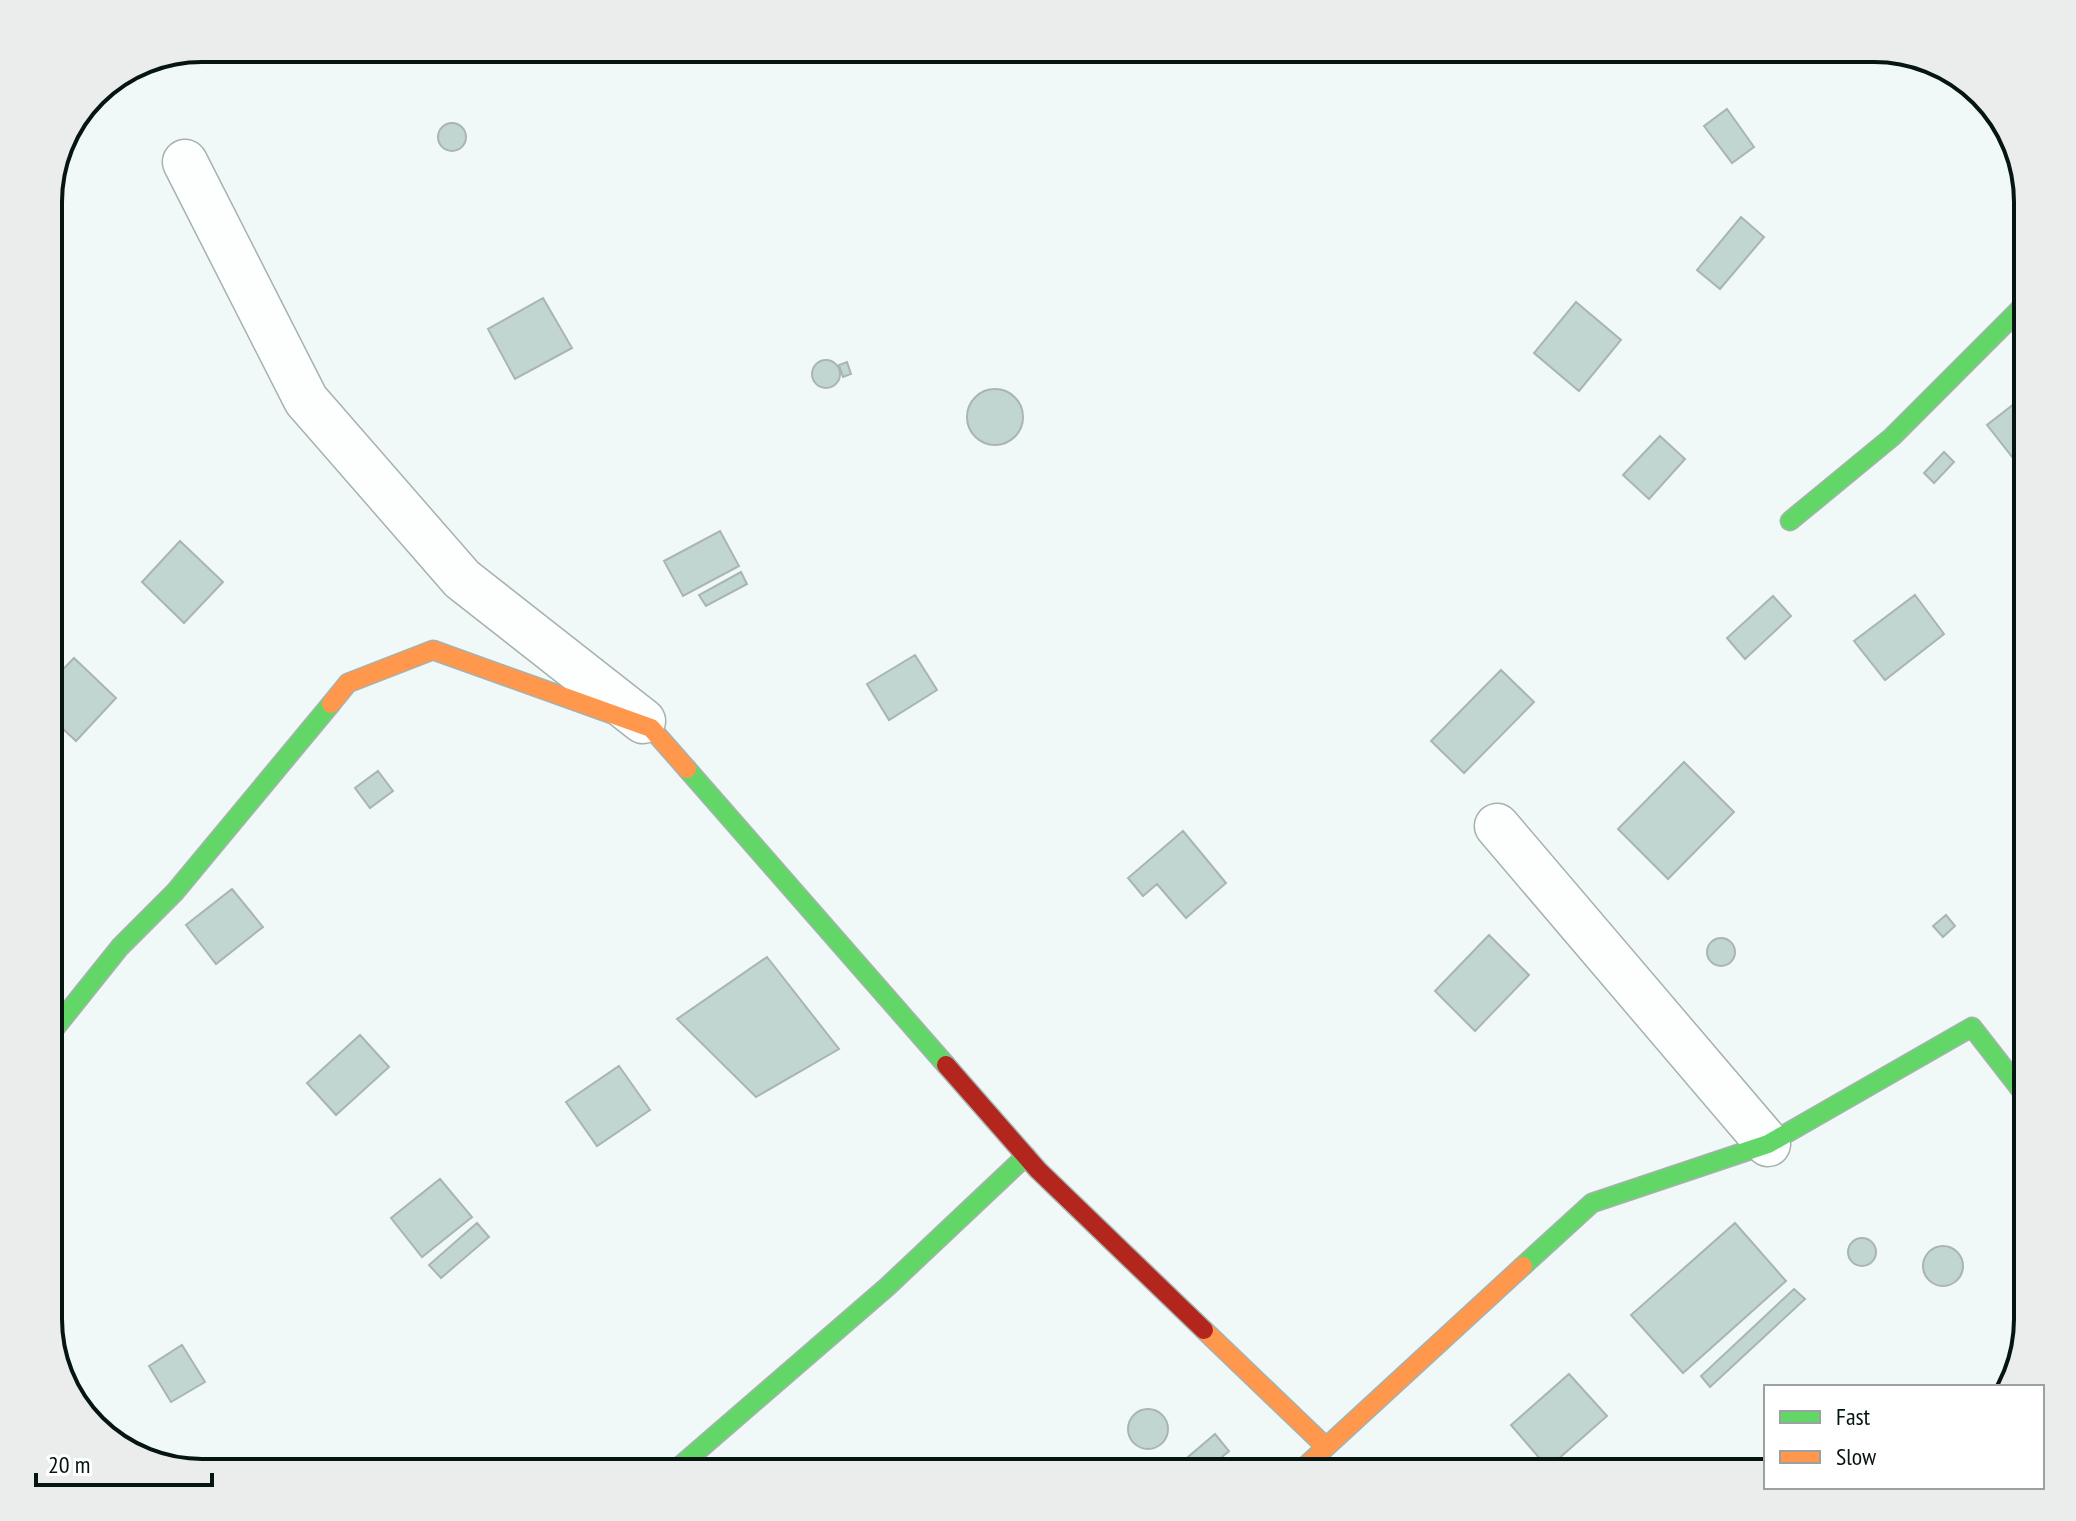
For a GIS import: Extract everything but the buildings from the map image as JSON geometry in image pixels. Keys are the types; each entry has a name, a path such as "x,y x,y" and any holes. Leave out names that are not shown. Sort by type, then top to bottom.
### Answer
{"street":[{"path":"185,162 306,400 462,579 651,728 1038,1170 1326,1447"},
{"path":"1790,521 1892,437 2014,315"},
{"path":"62,1020 120,947 175,892 348,683 433,650 651,728"},
{"path":"1497,826 1768,1144"},
{"path":"1313,1459 1592,1203 1768,1144 1972,1027 2014,1081"},
{"path":"688,1459 887,1287 1026,1156"}],"traffic: fast":[{"path":"1790,521 1892,437 2014,315"},
{"path":"62,1020 120,947 175,892 331,704"},
{"path":"687,769 946,1065"},
{"path":"1523,1266 1592,1203 1768,1144 1972,1027 2014,1081"},
{"path":"688,1459 887,1287 1026,1156"}],"traffic: slow":[{"path":"331,704 348,683 433,650 651,728 687,769"},
{"path":"1313,1459 1523,1266"},
{"path":"1204,1330 1326,1447"}],"traffic: jam":[{"path":"946,1065 1038,1170 1204,1330"}]}
